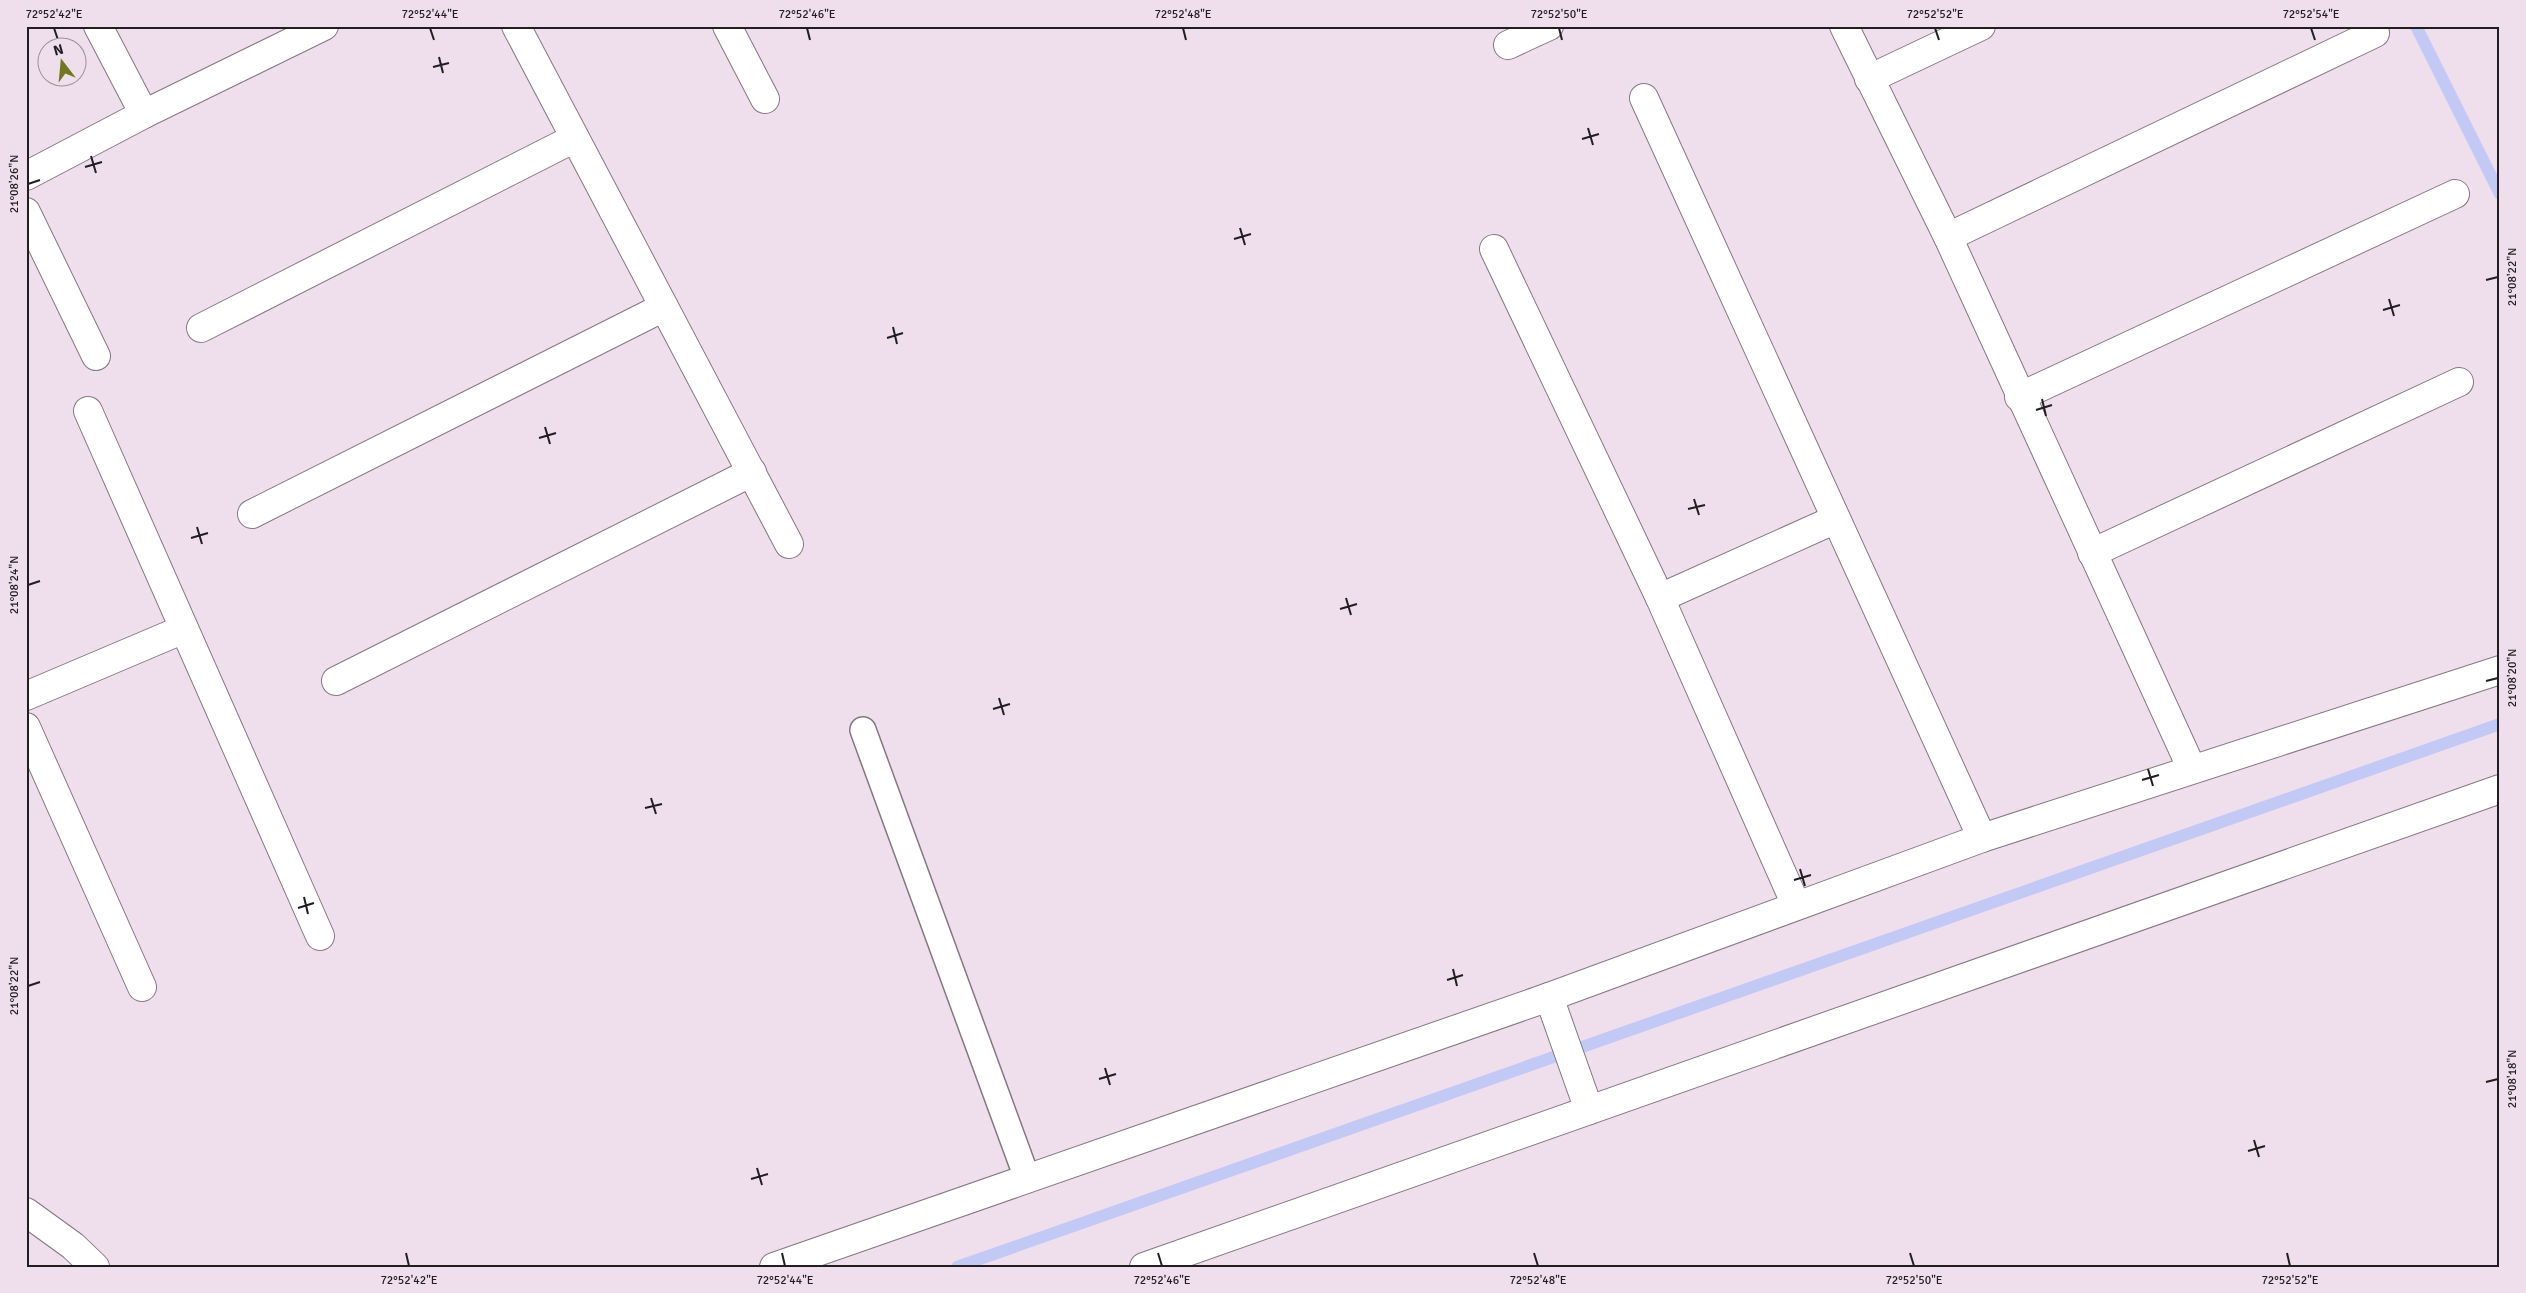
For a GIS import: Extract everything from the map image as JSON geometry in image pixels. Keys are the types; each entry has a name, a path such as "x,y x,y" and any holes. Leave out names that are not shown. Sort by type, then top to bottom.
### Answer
{"street":[{"path":"98,26 144,114"},
{"path":"516,26 789,544"},
{"path":"727,26 765,100"},
{"path":"1508,45 1549,26"},
{"path":"1844,26 1948,238 2192,770"},
{"path":"1869,79 1981,26"},
{"path":"26,176 314,28"},
{"path":"1948,238 2375,34"},
{"path":"1644,98 1982,838"},
{"path":"201,328 575,138"},
{"path":"2020,397 2455,194"},
{"path":"26,212 96,356"},
{"path":"1494,248 1660,598 1796,905"},
{"path":"252,514 664,307"},
{"path":"2092,553 2459,382"},
{"path":"88,411 320,936"},
{"path":"336,681 752,472"},
{"path":"1660,598 1836,518"},
{"path":"26,696 184,629"},
{"path":"774,1267 1549,997 1982,838 2500,670"},
{"path":"26,727 142,987"},
{"path":"1144,1267 2500,789"},
{"path":"1549,997 1589,1110"},
{"path":"26,1212 73,1246 95,1267"}],"lane":[{"path":"863,730 1027,1178"}],"waterway":[{"path":"2416,26 2500,194"},
{"path":"957,1267 2500,724"}]}
